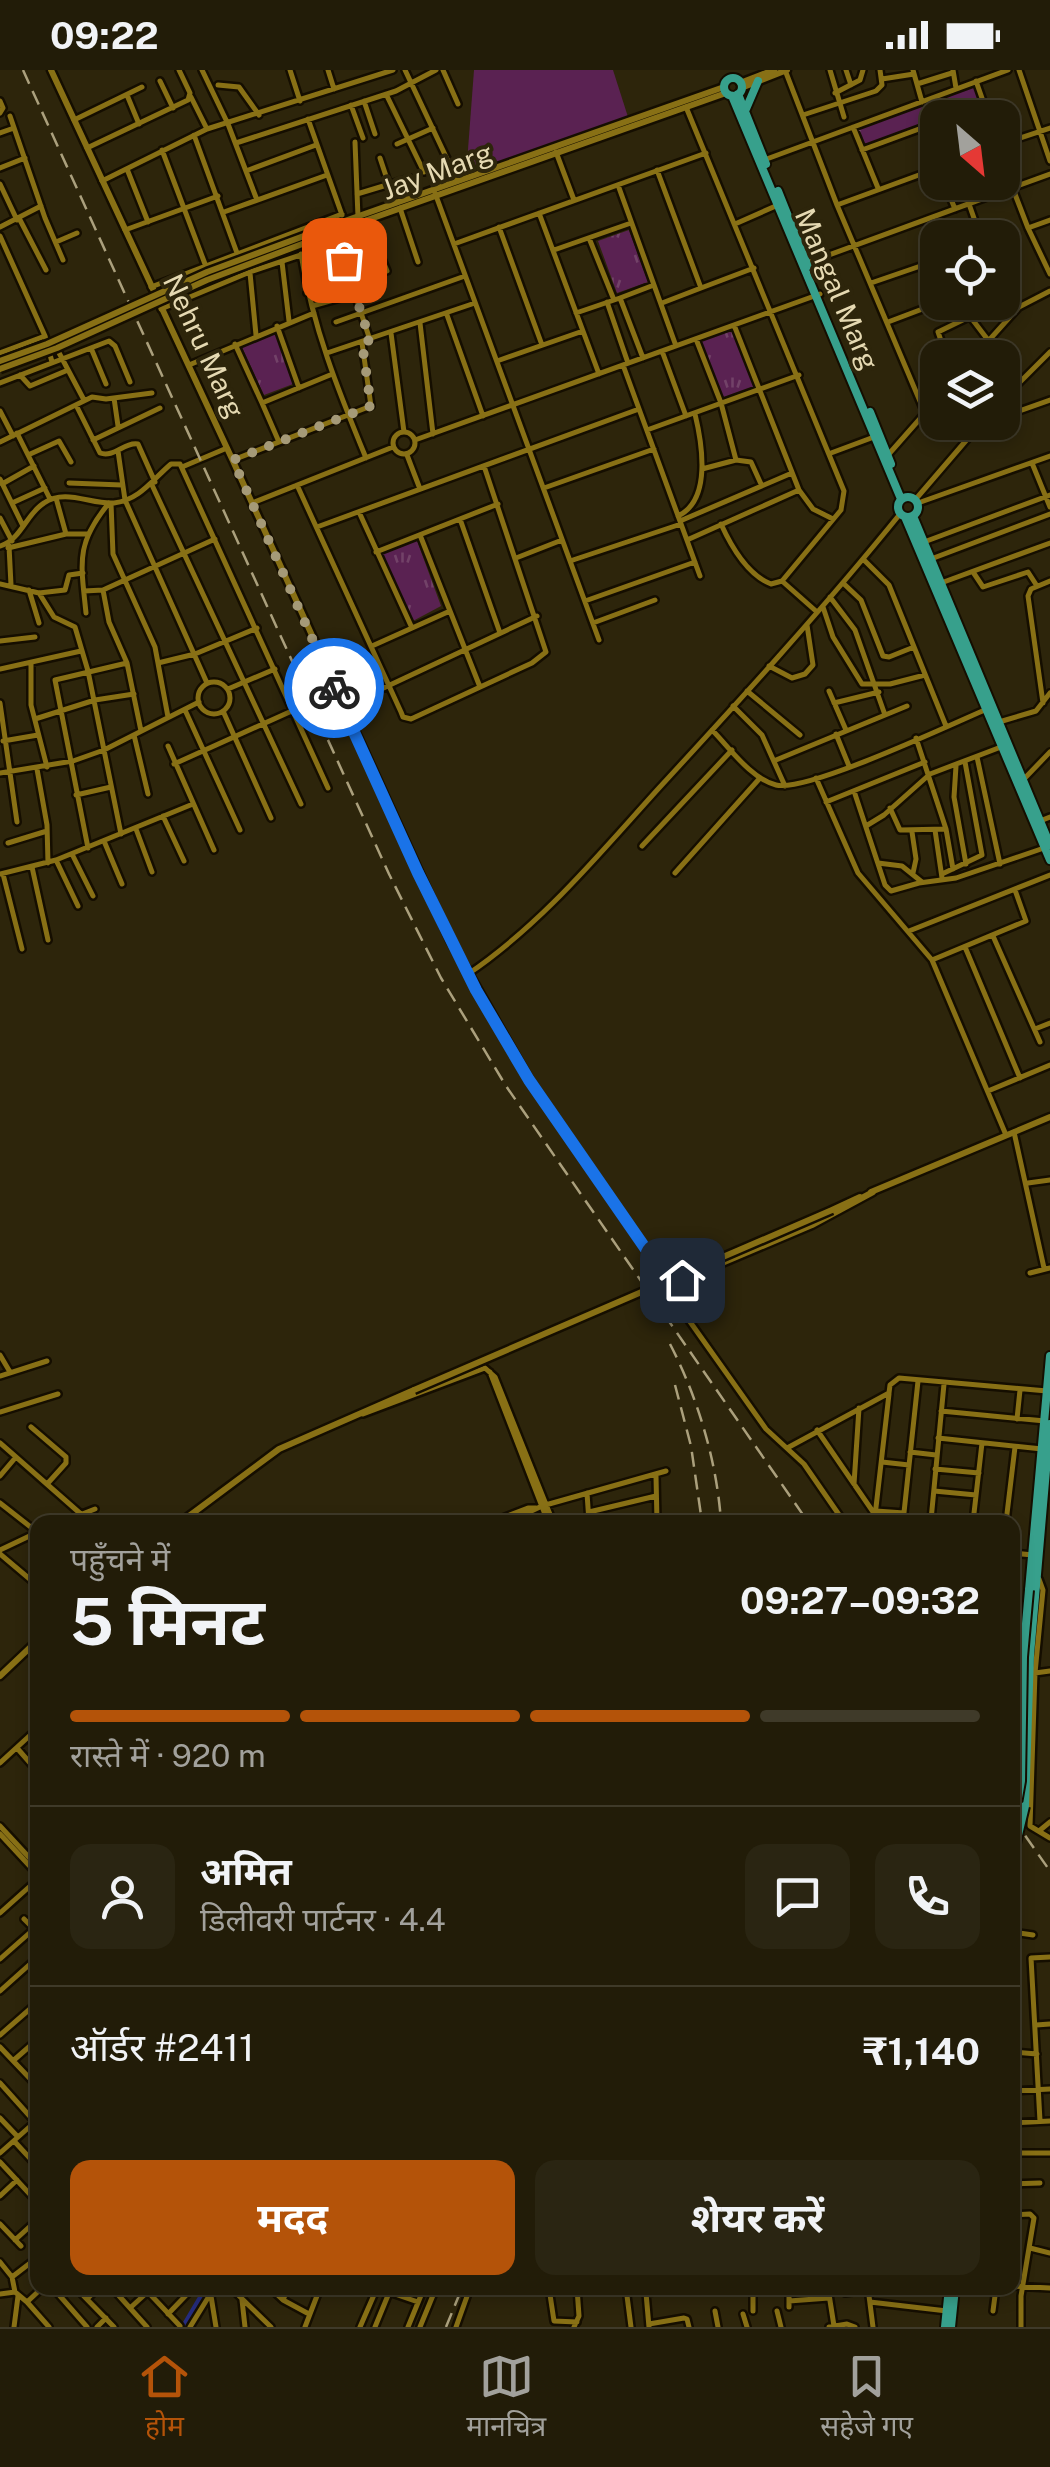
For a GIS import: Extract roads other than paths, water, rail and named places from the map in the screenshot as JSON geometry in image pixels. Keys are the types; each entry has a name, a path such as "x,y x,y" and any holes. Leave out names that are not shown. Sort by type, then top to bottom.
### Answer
{"main road":[{"path":"745,111 758,81"},
{"name":"Mangal Marg","path":"731,84 808,263 874,437 910,500"},
{"name":"Mangal Marg","path":"731,84 818,295 910,500"},
{"path":"906,516 918,510 910,500 898,507 924,542 1047,847"},
{"path":"906,516 987,709 1040,821 1050,860"},
{"path":"1020,1792 1023,1657 1046,1513 1050,1356"},
{"path":"1020,1827 1025,1806 1032,1555 1046,1446"},
{"path":"948,2327 950,2295"},
{"path":"948,2327 951,2295"}],"street":[{"name":"Nehru Marg","path":"50,70 233,460 412,861 468,974 529,1080 670,1284"},
{"path":"179,70 207,129"},
{"path":"202,70 236,142 257,200"},
{"path":"290,70 300,102"},
{"path":"328,70 334,90"},
{"path":"362,70 364,79"},
{"path":"102,181 207,129 393,70"},
{"path":"236,142 386,94 439,70 458,104"},
{"path":"830,70 844,117"},
{"path":"846,70 851,85"},
{"path":"835,92 863,77 862,70"},
{"path":"802,115 870,95 879,89 880,70"},
{"path":"927,100 1008,70"},
{"path":"1020,70 1050,161"},
{"path":"407,71 459,184"},
{"path":"731,84 758,81 781,71"},
{"path":"731,84 781,71"},
{"path":"781,71 920,401"},
{"path":"881,79 913,72 921,100"},
{"path":"916,84 949,72 956,88"},
{"path":"160,81 172,108"},
{"path":"976,81 982,100"},
{"name":"Jay Marg","path":"555,149 686,107 731,84"},
{"name":"Jay Marg","path":"0,362 219,268 731,84"},
{"path":"218,85 239,87 258,115"},
{"path":"74,120 142,87"},
{"path":"386,94 424,172"},
{"path":"127,95 140,124"},
{"path":"87,148 191,97"},
{"path":"0,101 0,113"},
{"path":"364,101 375,134"},
{"path":"764,160 920,103"},
{"path":"351,105 363,138"},
{"path":"686,107 844,491 843,504 834,519 782,581 772,584 761,579 732,546 720,523"},
{"path":"10,116 63,260"},
{"path":"308,120 344,223 354,236 372,284"},
{"path":"853,127 878,188"},
{"path":"0,133 14,128"},
{"path":"397,144 433,128"},
{"path":"1020,138 1050,128"},
{"path":"862,150 920,129"},
{"path":"194,135 237,253"},
{"path":"355,142 356,194 362,219 388,272"},
{"path":"246,171 316,146"},
{"path":"555,149 574,200"},
{"path":"162,150 206,264"},
{"path":"454,244 706,153"},
{"path":"0,168 26,158"},
{"path":"380,158 418,262"},
{"path":"127,169 148,222"},
{"path":"658,170 701,288"},
{"path":"224,212 327,174"},
{"path":"837,205 920,174"},
{"path":"1020,185 1050,174"},
{"path":"356,194 410,178"},
{"path":"0,184 46,270"},
{"path":"618,185 676,346"},
{"path":"435,193 599,640"},
{"path":"125,230 218,196"},
{"path":"951,200 955,210"},
{"path":"808,263 979,200"},
{"path":"1017,200 1050,274"},
{"path":"735,224 780,204"},
{"path":"968,204 974,220"},
{"path":"0,227 41,206"},
{"path":"539,213 599,374"},
{"path":"1028,228 1050,220"},
{"path":"151,287 237,253 344,223"},
{"name":"Jay Marg","path":"0,369 344,223"},
{"path":"553,251 632,223"},
{"path":"499,228 542,346"},
{"path":"56,242 77,233"},
{"path":"0,236 46,336 52,362"},
{"path":"161,309 250,272 354,236"},
{"path":"589,238 643,358"},
{"path":"233,460 371,406 362,315 338,242"},
{"path":"301,254 307,293 330,375 366,458"},
{"path":"282,262 290,321"},
{"path":"871,284 920,266"},
{"path":"660,303 754,268"},
{"path":"250,272 256,335"},
{"path":"336,322 466,276"},
{"path":"576,312 654,285"},
{"path":"307,293 329,289"},
{"path":"1020,307 1050,291"},
{"path":"188,365 356,294"},
{"path":"415,440 818,295"},
{"path":"614,300 626,364 640,409 700,576"},
{"path":"326,353 475,303"},
{"path":"888,322 920,310"},
{"path":"446,314 483,416"},
{"path":"941,340 938,332 963,320"},
{"path":"971,320 988,340 1007,320"},
{"path":"420,323 433,434"},
{"path":"734,325 799,490 818,513 834,519"},
{"path":"277,326 299,388"},
{"path":"496,361 583,331"},
{"path":"391,333 404,432 415,440"},
{"path":"0,353 46,336"},
{"path":"46,336 84,400"},
{"path":"696,339 721,403 736,460"},
{"path":"0,383 112,341 130,382"},
{"path":"236,344 278,442"},
{"path":"91,348 106,384"},
{"path":"662,351 686,416"},
{"path":"1020,382 1050,352"},
{"path":"20,375 30,386 68,370"},
{"path":"262,403 330,375"},
{"path":"647,430 798,375"},
{"path":"0,442 84,400 152,393"},
{"path":"114,398 118,426"},
{"path":"1020,411 1050,400"},
{"path":"76,405 92,440 104,455 138,444 184,555 301,804"},
{"path":"92,440 160,408"},
{"path":"317,527 640,409"},
{"path":"0,411 53,499 66,534"},
{"path":"680,520 693,506 702,468 695,412"},
{"path":"888,455 920,419"},
{"path":"404,432 394,439 397,452 407,454 413,450 415,440"},
{"path":"831,452 874,437"},
{"path":"910,500 965,440"},
{"path":"28,454 58,441 71,462"},
{"path":"251,503 394,447"},
{"path":"182,467 227,448"},
{"path":"543,488 654,449"},
{"path":"118,450 124,500 207,683"},
{"path":"407,454 420,489"},
{"path":"910,500 1050,456"},
{"path":"702,468 736,460 751,462 761,484"},
{"path":"10,544 23,526 53,499 110,503 124,500 153,483 174,462 182,467 328,788"},
{"path":"931,558 1050,511 1048,496 1032,462"},
{"path":"23,526 1,482 34,466"},
{"path":"297,485 404,717 411,720 543,656 546,646 484,466"},
{"path":"570,561 792,473"},
{"path":"68,483 122,485"},
{"path":"11,503 45,488"},
{"path":"686,540 799,490"},
{"path":"924,542 1048,496"},
{"path":"86,613 82,550 86,534 110,503"},
{"path":"110,503 113,554 155,647 168,717"},
{"path":"376,552 498,504"},
{"path":"359,512 412,628"},
{"path":"468,974 512,941 555,901 906,516"},
{"path":"0,518 10,544 11,585"},
{"path":"460,519 500,633"},
{"path":"0,546 86,534"},
{"path":"420,535 480,687"},
{"path":"84,591 103,590 126,581 215,539"},
{"path":"516,558 562,540"},
{"path":"941,583 1050,542"},
{"path":"864,560 889,586 946,726"},
{"path":"585,601 694,562"},
{"path":"972,572 982,587 1028,572 1036,586"},
{"path":"0,584 39,593 66,590 69,575 83,573"},
{"path":"782,581 817,612"},
{"path":"1043,703 1028,604 1029,592 1050,581"},
{"path":"843,583 861,600 883,656 914,647"},
{"path":"30,590 39,623"},
{"path":"103,590 111,627 127,662 148,794"},
{"path":"39,593 54,617 75,627 88,671 121,834"},
{"path":"830,597 855,630 885,714"},
{"path":"593,624 656,600"},
{"path":"822,606 832,637 858,680 878,689"},
{"path":"372,646 450,612"},
{"path":"343,707 537,616"},
{"path":"769,666 792,678 805,674 813,665 806,624"},
{"path":"158,664 195,654 257,628"},
{"path":"0,640 35,637"},
{"path":"0,670 82,651"},
{"path":"31,662 34,720 47,767"},
{"path":"88,848 55,680 127,662"},
{"path":"227,689 276,669"},
{"path":"834,703 925,675"},
{"path":"207,683 220,683 227,689 230,701 222,711 211,713 199,702 199,692 207,683"},
{"path":"747,690 800,735"},
{"path":"828,691 846,730"},
{"path":"999,722 1032,712 1050,693"},
{"path":"34,720 94,700 134,694"},
{"path":"0,773 73,762 199,702"},
{"path":"0,703 17,822"},
{"path":"734,706 762,735 786,786"},
{"path":"776,760 907,706"},
{"path":"184,709 240,830"},
{"path":"712,730 760,778 772,785 786,786 849,766 987,709"},
{"path":"174,764 294,710"},
{"path":"222,711 271,818"},
{"path":"836,734 849,766"},
{"path":"4,742 38,735"},
{"path":"916,738 946,829 953,869"},
{"path":"168,746 214,850"},
{"path":"866,826 930,774 1004,746"},
{"path":"642,846 732,750"},
{"path":"1021,782 1050,752"},
{"path":"977,757 1000,864"},
{"path":"826,802 925,762"},
{"path":"942,878 979,858 982,851 964,762"},
{"path":"956,766 954,796 966,864"},
{"path":"37,769 52,862 78,906"},
{"path":"675,873 760,778"},
{"path":"816,778 858,873 932,960 1010,1134 1027,1183 1047,1268 1030,1273"},
{"path":"76,795 110,787"},
{"path":"854,791 888,890 1000,864 1047,847"},
{"path":"22,949 1,874 52,862 193,804"},
{"path":"890,808 897,828 912,832 946,829"},
{"path":"164,816 184,861"},
{"path":"1040,821 1050,817"},
{"path":"136,828 152,872"},
{"path":"935,830 942,878"},
{"path":"8,843 47,832"},
{"path":"912,832 916,860 913,874"},
{"path":"104,841 122,884"},
{"path":"72,854 93,896"},
{"path":"878,863 902,866 922,882"},
{"path":"32,867 48,940"},
{"path":"909,931 1050,875"},
{"path":"932,960 1026,921 1015,890"},
{"path":"993,936 1040,1042"},
{"path":"965,947 1020,1078"},
{"path":"1035,1029 1050,1022"},
{"path":"988,1091 1050,1066"},
{"path":"191,1515 263,1459 336,1422 1050,1117"},
{"path":"1027,1183 1050,1180"},
{"path":"839,1515 804,1464 766,1429 749,1407 676,1302 670,1284 812,1225 873,1192"},
{"path":"0,1354 10,1372"},
{"path":"0,1376 47,1361"},
{"path":"336,1422 378,1410 484,1368 504,1399 546,1515"},
{"path":"876,1514 890,1385 899,1378 1047,1391"},
{"path":"876,1514 904,1513 918,1380"},
{"path":"931,1515 944,1382"},
{"path":"1017,1419 1020,1390"},
{"path":"788,1448 889,1392"},
{"path":"0,1412 58,1394"},
{"path":"854,1484 860,1408"},
{"path":"941,1411 1047,1422"},
{"path":"31,1426 66,1457 66,1463 48,1483"},
{"path":"817,1430 876,1514"},
{"path":"938,1438 1016,1447 1046,1446"},
{"path":"0,1443 82,1515 95,1509"},
{"path":"974,1515 982,1444"},
{"path":"1007,1515 1016,1447"},
{"path":"910,1452 936,1455"},
{"path":"0,1475 16,1457"},
{"path":"881,1462 909,1465"},
{"path":"935,1469 978,1473"},
{"path":"510,1515 666,1472"},
{"path":"656,1474 656,1515"},
{"path":"933,1491 976,1495"},
{"path":"587,1493 589,1515"},
{"path":"589,1512 656,1496"},
{"path":"0,1502 30,1526"},
{"path":"522,1515 541,1506"},
{"path":"30,1537 1,1556 30,1580"},
{"path":"1020,1554 1032,1555"},
{"path":"1030,1826 1043,1590 1037,1577"},
{"path":"0,1676 30,1648"},
{"path":"1036,1672 1050,1671"},
{"path":"0,1763 30,1735"},
{"path":"16,1748 30,1763"},
{"path":"1020,1810 1030,1826 1050,1838"},
{"path":"1039,1831 1050,1822"},
{"path":"0,1830 30,1865"},
{"path":"0,1912 30,1882"},
{"path":"24,1918 30,1924"},
{"path":"1020,1933 1032,1934"},
{"path":"0,1959 30,1936"},
{"path":"1040,2121 1031,1958 1050,1957"},
{"path":"0,1991 30,1964"},
{"path":"0,2034 30,2009"},
{"path":"1036,2025 1050,2024"},
{"path":"13,2061 30,2046"},
{"path":"0,2048 30,2078"},
{"path":"1020,2053 1037,2054"},
{"path":"0,2083 30,2116"},
{"path":"1020,2091 1050,2089"},
{"path":"0,2118 30,2157"},
{"path":"1020,2122 1050,2120"},
{"path":"0,2153 30,2126"},
{"path":"1020,2153 1050,2153"},
{"path":"0,2162 30,2194"},
{"path":"0,2196 17,2180"},
{"path":"1020,2184 1040,2183"},
{"path":"1020,2215 1034,2218 1022,2287 1021,2327"},
{"path":"0,2224 21,2246"},
{"path":"15,2240 30,2226"},
{"path":"1030,2248 1050,2253"},
{"path":"0,2262 12,2277 16,2294 14,2327"},
{"path":"12,2277 30,2262"},
{"path":"1022,2287 1050,2288"},
{"path":"0,2294 16,2294 49,2327"},
{"path":"26,2302 34,2295"},
{"path":"59,2295 88,2327"},
{"path":"84,2295 114,2327"},
{"path":"87,2298 90,2295"},
{"path":"120,2295 143,2326"},
{"path":"130,2308 144,2295"},
{"path":"154,2295 180,2326"},
{"path":"168,2314 186,2295"},
{"path":"190,2327 209,2295"},
{"path":"213,2295 216,2327"},
{"path":"238,2295 270,2327"},
{"path":"278,2295 310,2314"},
{"path":"284,2300 286,2295"},
{"path":"305,2327 317,2295"},
{"path":"360,2327 374,2295"},
{"path":"376,2326 388,2295"},
{"path":"402,2295 418,2302"},
{"path":"408,2327 421,2295"},
{"path":"420,2327 433,2295"},
{"path":"456,2327 467,2295"},
{"path":"551,2295 554,2321 576,2324 577,2295"},
{"path":"627,2295 631,2327"},
{"path":"646,2295 649,2325 684,2318 689,2327"},
{"path":"753,2295 754,2310"},
{"path":"789,2295 789,2304 829,2298"},
{"path":"829,2295 832,2326 855,2327"},
{"path":"869,2295 873,2327"},
{"path":"993,2311 995,2295"},
{"path":"242,2299 245,2327"},
{"path":"870,2302 947,2311"},
{"path":"715,2311 718,2327"},
{"path":"776,2311 781,2327"},
{"path":"743,2314 747,2327"},
{"path":"96,2327 106,2318"}],"waterway":[{"path":"183,2327 202,2295"}],"railway":[{"path":"23,70 389,874 441,978 506,1086 803,1515"},
{"path":"670,1344 704,1431 720,1515"},
{"path":"675,1385 691,1446 701,1515"},
{"path":"1020,1828 1050,1871"},
{"path":"446,2327 459,2295"}]}
